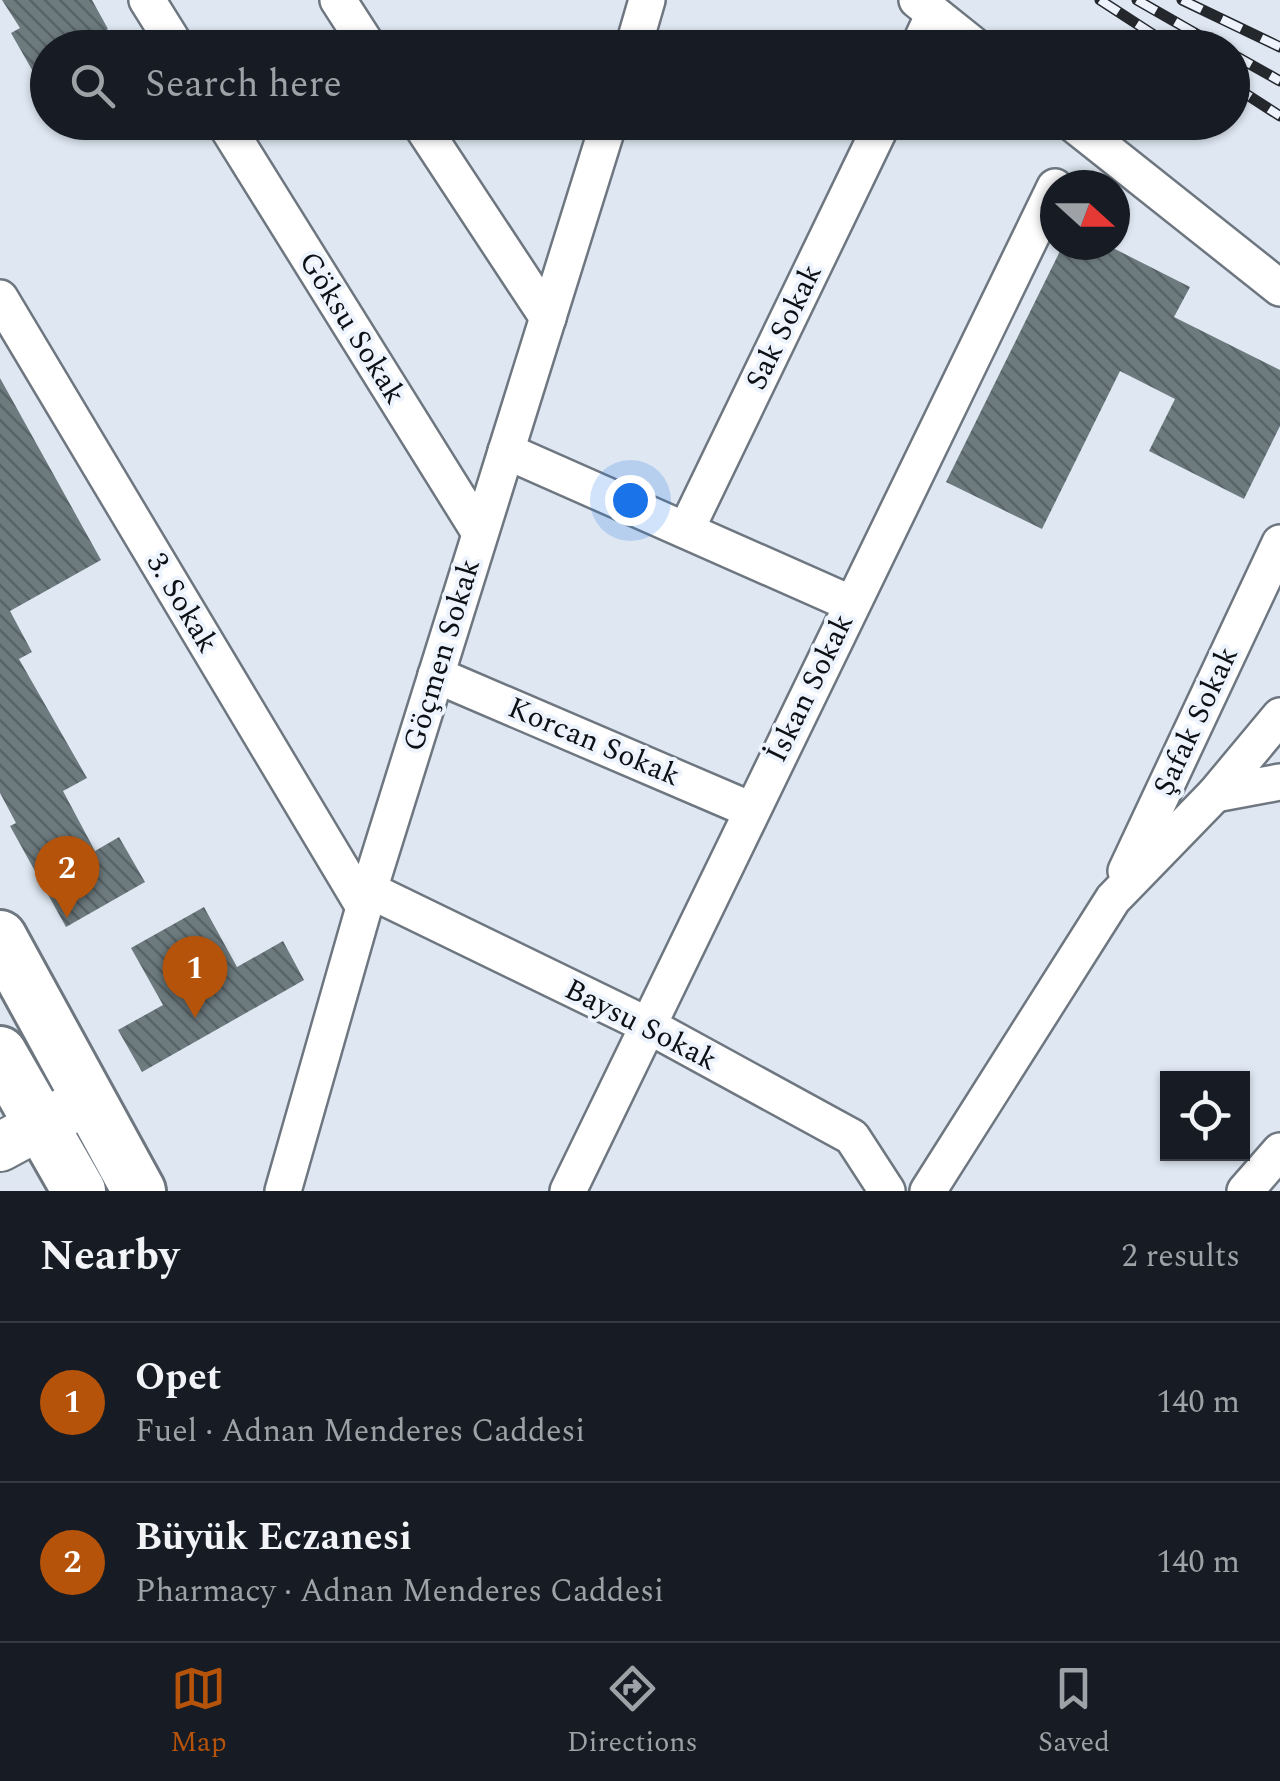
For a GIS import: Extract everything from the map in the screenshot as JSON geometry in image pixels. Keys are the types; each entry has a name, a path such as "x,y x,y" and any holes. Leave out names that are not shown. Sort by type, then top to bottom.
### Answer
{"main road":[{"path":"0,937 139,1191"},
{"path":"78,1080 12,1101 79,1191"},
{"path":"0,1158 41,1165 68,1191"}],"street":[{"path":"147,0 166,30"},
{"path":"338,0 357,30"},
{"path":"638,30 647,0"},
{"path":"926,7 955,30"},
{"name":"Göksu Sokak","path":"235,140 480,533"},
{"path":"431,140 548,318"},
{"name":"Göçmen Sokak","path":"283,1191 366,899 603,140"},
{"name":"Sak Sokak","path":"686,530 874,140"},
{"name":"İskan Sokak","path":"1062,170 1072,140"},
{"path":"1093,140 1280,288"},
{"name":"İskan Sokak","path":"568,1191 1040,219"},
{"name":"3. Sokak","path":"0,298 366,899"},
{"path":"506,450 852,604"},
{"name":"Şafak Sokak","path":"928,1191 1112,899 1280,543"},
{"name":"Korcan Sokak","path":"436,675 751,810"},
{"name":"Şafak Sokak","path":"1112,899 1215,794 1280,716"},
{"path":"1215,794 1280,782"},
{"name":"Baysu Sokak","path":"366,899 646,1026 852,1137 887,1191"},
{"path":"1245,1191 1280,1151"}],"building":[{"path":"2,0 92,0 108,29 30,30 30,66 11,33 20,28"},
{"path":"1130,257 1190,287 1174,317 1280,370 1280,426 1244,499 1149,451 1175,399 1120,371 1042,529 946,482 1056,260 1130,260"},
{"path":"0,378 101,560 10,611 32,652 19,659 87,778 63,791 95,851 119,837 145,882 66,927 10,826 16,823 0,793"},
{"path":"204,907 237,967 283,941 304,980 142,1072 118,1030 163,1005 131,948"}],"railway":[{"path":"1100,0 1146,30"},
{"path":"1137,0 1190,30"},
{"path":"1182,0 1245,30"},
{"path":"1250,33 1280,47"},
{"path":"1250,64 1280,81"},
{"path":"1250,97 1280,116"}],"place":[{"name":"Büyük Eczanesi","path":"67,918"},
{"name":"Opet","path":"195,1018"}]}
